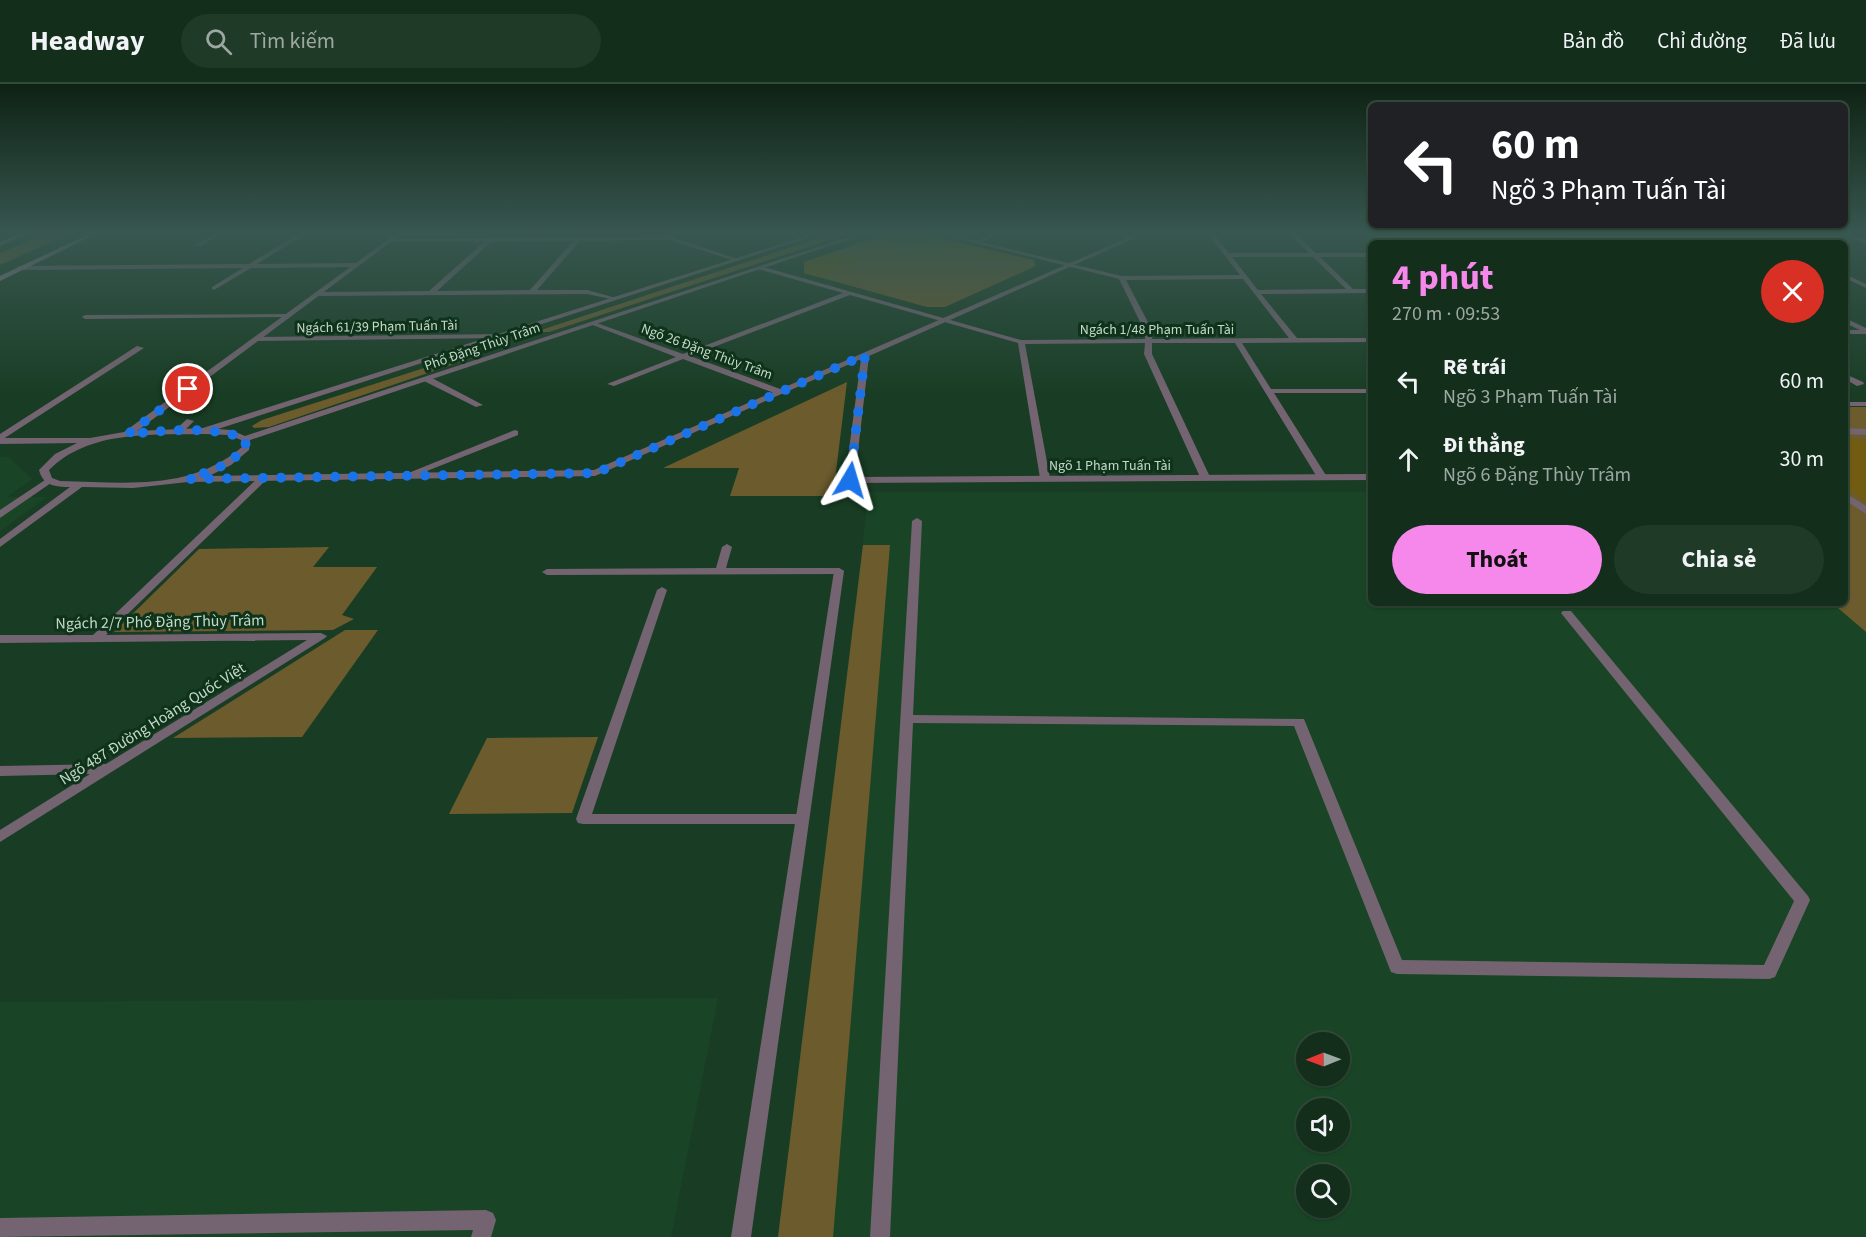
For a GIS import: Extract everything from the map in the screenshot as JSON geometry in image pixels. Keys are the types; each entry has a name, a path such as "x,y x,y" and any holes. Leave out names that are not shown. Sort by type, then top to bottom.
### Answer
{"street":[{"path":"128,434 327,287"},
{"path":"431,293 438,287"},
{"path":"532,292 537,287"},
{"name":"Phố Đặng Thùy Trâm","path":"204,431 652,287"},
{"name":"Phố Đặng Thùy Trâm","path":"48,482 44,470 50,462 62,454 97,440 128,434 204,431 231,433 245,439 702,287"},
{"name":"Ngách 1/48 Phạm Tuấn Tài","path":"828,287 1021,342 1368,340"},
{"path":"0,515 48,482 143,484 189,479 596,473 1020,287"},
{"path":"1126,287 1149,332 1148,354 1205,477"},
{"path":"1252,287 1294,341"},
{"path":"1347,287 1351,291"},
{"path":"1256,292 1368,291"},
{"path":"317,294 587,292 614,299"},
{"path":"611,384 850,293"},
{"path":"85,318 287,316"},
{"path":"1848,322 1866,332"},
{"name":"Ngõ 26 Đặng Thùy Trâm","path":"591,323 780,392"},
{"path":"1848,332 1866,332"},
{"path":"499,336 523,346"},
{"name":"Ngách 61/39 Phạm Tuấn Tài","path":"256,339 499,336"},
{"path":"1237,341 1322,477"},
{"path":"1021,342 1045,478"},
{"path":"0,439 140,348"},
{"name":"Ngõ 1 Phạm Tuấn Tài","path":"865,355 850,480 1368,477"},
{"path":"1848,378 1860,384"},
{"path":"427,379 479,405"},
{"path":"1268,391 1368,391"},
{"path":"1848,404 1866,404"},
{"path":"178,432 190,422"},
{"path":"1848,431 1866,432"},
{"path":"406,476 515,433"},
{"name":"Phố Đặng Thùy Trâm","path":"0,439 97,440"},
{"path":"189,479 227,464 246,448 245,439"},
{"path":"96,638 263,478"},
{"path":"0,544 80,484"},
{"path":"1848,498 1866,511"},
{"path":"880,1237 917,521"},
{"path":"720,571 727,547"},
{"path":"547,572 838,571 741,1237"},
{"path":"662,590 583,819 802,819"},
{"path":"907,719 1299,722 1396,967 1769,972 1802,900 1567,613"},
{"name":"Ngách 2/7 Phố Đặng Thùy Trâm","path":"0,639 321,636"},
{"name":"Ngõ 487 Đường Hoàng Quốc Việt","path":"0,837 321,636"},
{"path":"0,771 109,769"},
{"path":"0,1228 486,1220 481,1237"}],"shaded area":[{"path":"671,287 687,287 549,332 535,332"},
{"path":"854,287 990,287 945,307 927,307"},
{"path":"474,352 481,355 269,427 254,428 252,426 262,420"},
{"path":"847,382 833,496 730,496 739,468 663,468"},
{"path":"1848,407 1866,407 1866,632 1836,606 1848,606"},
{"path":"1848,439 1866,440 1866,502 1848,489"},
{"path":"0,457 8,457 32,479 7,497 47,497 0,531"},
{"path":"869,492 1368,492 1368,606 1836,606 1866,632 1866,1237 778,1237"},
{"path":"863,545 890,545 833,1237 778,1237"},
{"path":"329,547 313,567 377,567 342,615 354,619 333,630 114,632 199,549"},
{"path":"345,630 378,630 302,737 173,738"},
{"path":"598,737 572,813 449,814 487,738"},
{"path":"718,998 671,1237 0,1237 0,1002"}],"route":[{"path":"188,389 128,434 204,431 231,433 245,439 246,448 227,464 189,479 596,473 865,355 850,480"}]}
